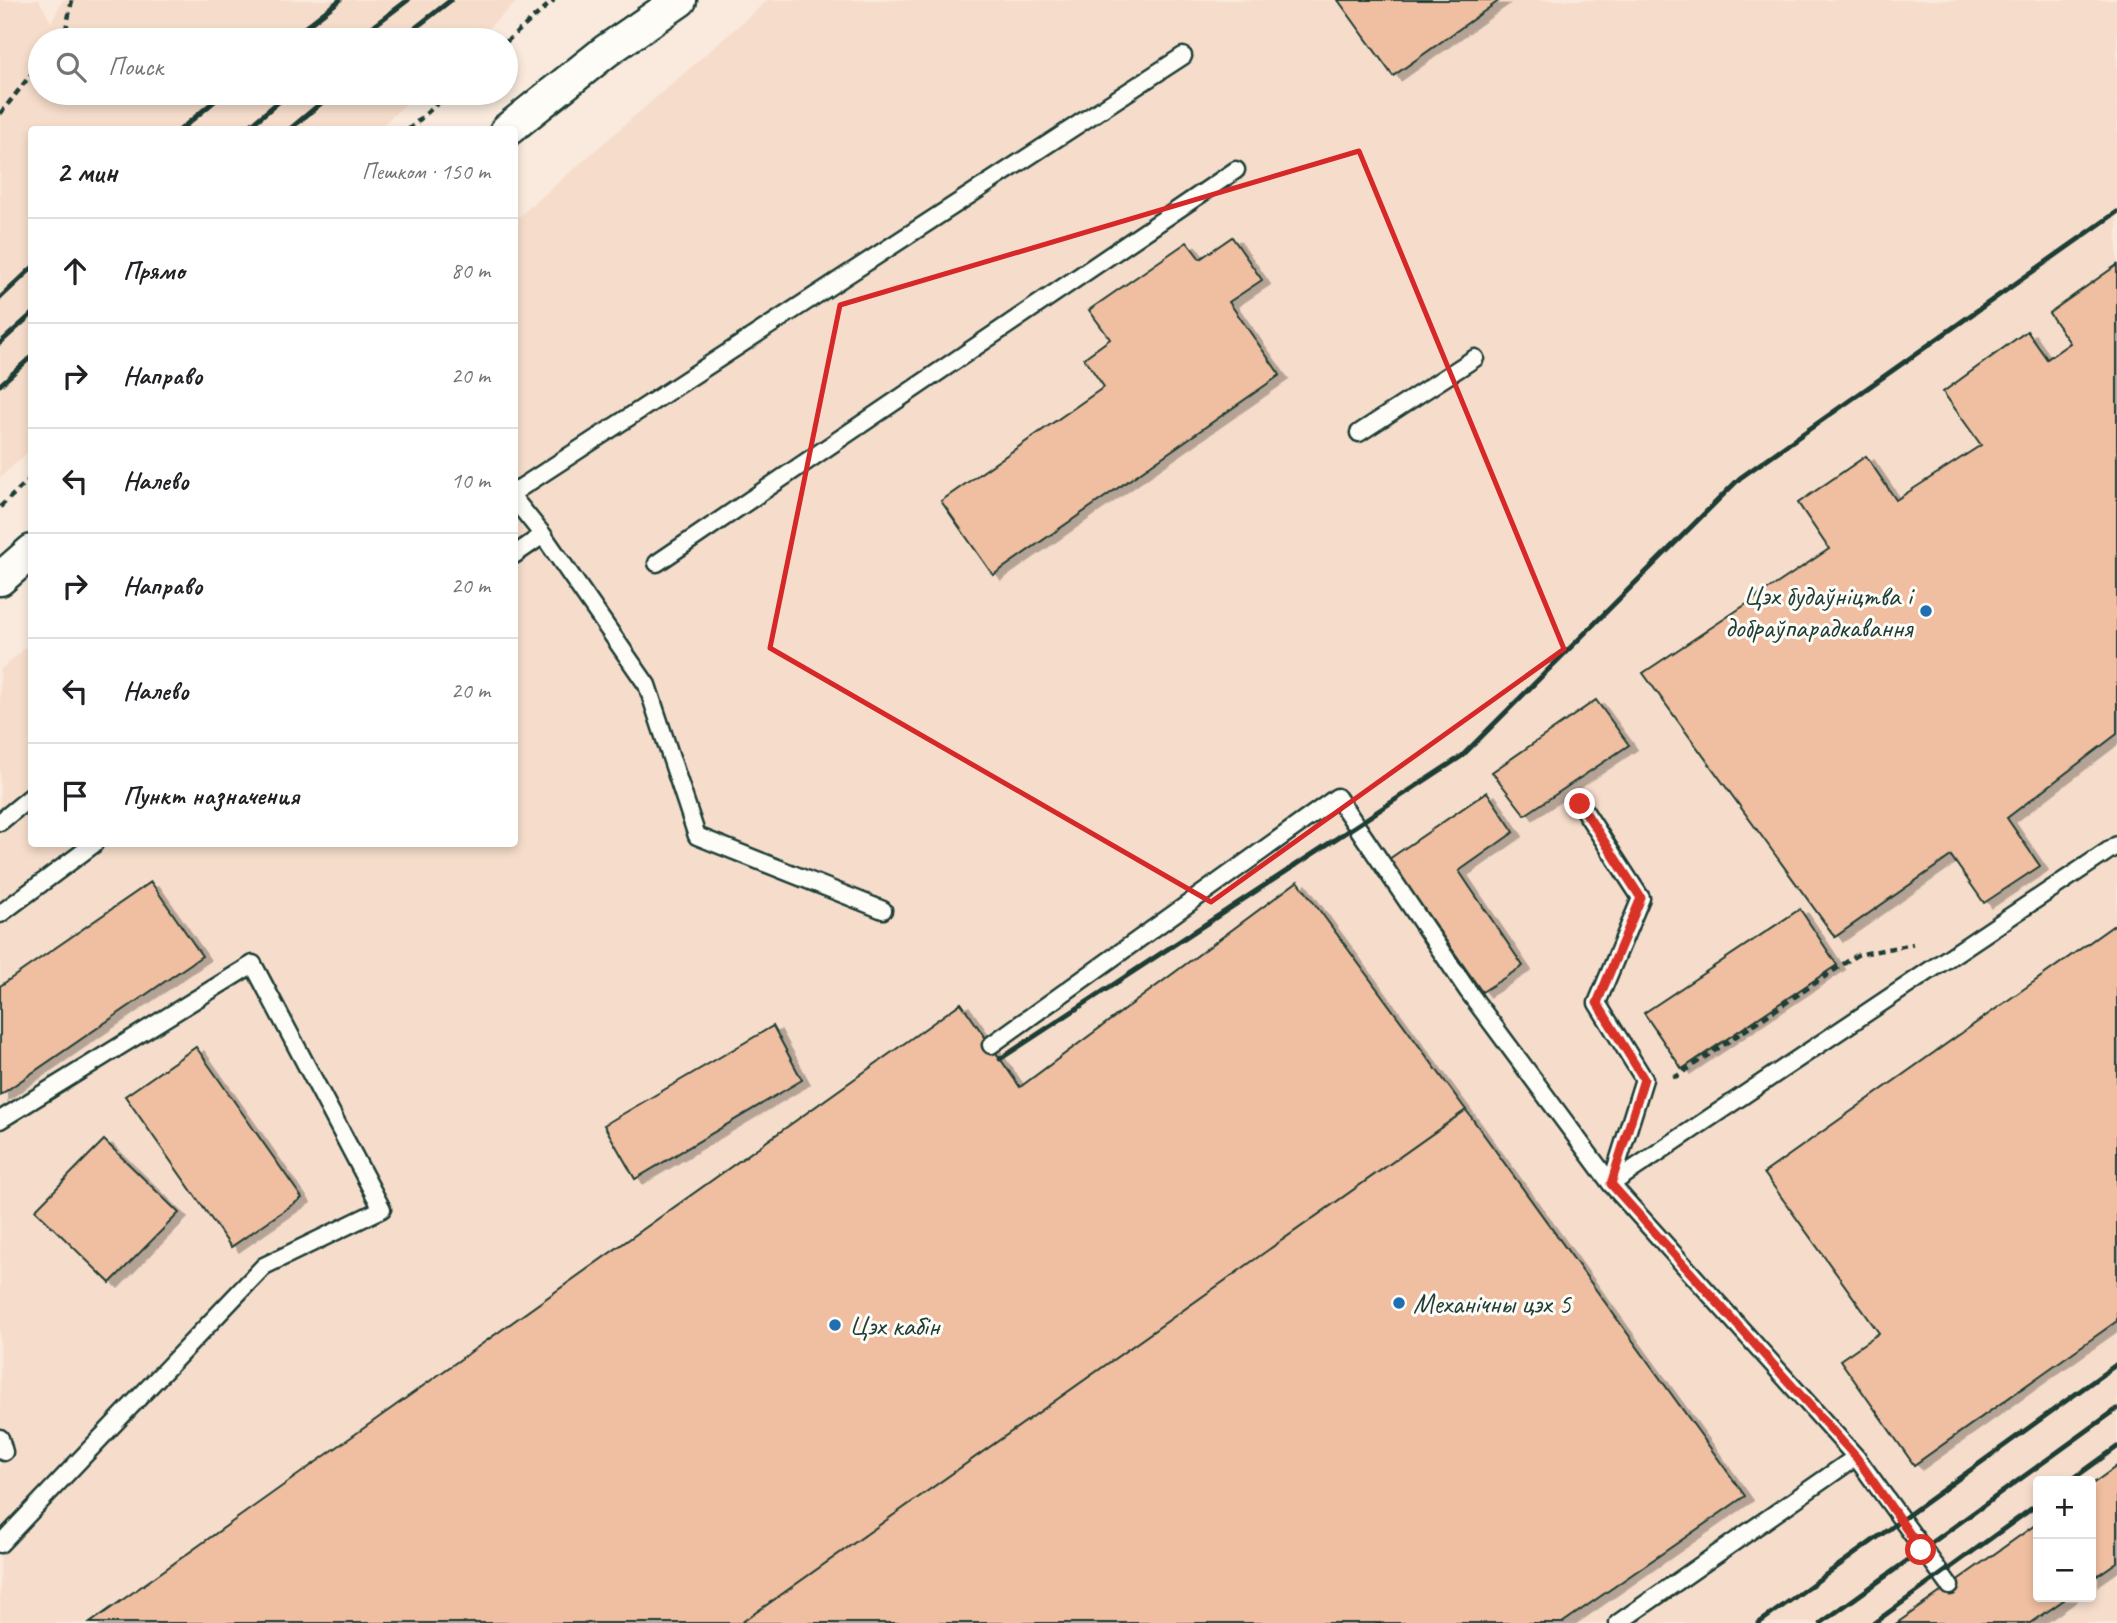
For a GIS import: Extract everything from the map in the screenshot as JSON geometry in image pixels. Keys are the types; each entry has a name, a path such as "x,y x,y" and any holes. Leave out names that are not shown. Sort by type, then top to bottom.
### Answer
{"street":[{"path":"512,126 606,51 680,0"},
{"path":"0,579 28,554"}],"lane":[{"path":"518,489 1182,56"},
{"path":"657,563 1236,170"},
{"path":"1359,433 1475,358"},
{"path":"518,504 544,535 647,685 697,836 883,910"},
{"path":"518,552 544,535"},
{"path":"991,1045 1337,797 1468,992 1611,1184 1856,1457 1950,1586"},
{"path":"0,822 28,799"},
{"path":"1580,804 1641,898 1597,1003 1644,1079 1611,1184"},
{"path":"1611,1184 2117,845"},
{"path":"0,914 90,847"},
{"path":"0,1120 253,964 382,1209 264,1266 0,1544"},
{"path":"1618,1623 1856,1457"}],"path":[{"path":"66,28 72,0"},
{"path":"518,32 554,0"},
{"path":"0,114 28,78"},
{"path":"412,126 436,105"},
{"path":"0,507 28,481"},
{"path":"1644,1079 1677,1076 1857,955 1919,943"}],"highlighted area":[{"path":"1359,151 1564,649 1211,902 770,648 840,305"}],"shaded area":[{"path":"0,0 39,0 51,22 63,0 519,0 488,28 28,28 28,105 405,105 381,126 28,126 28,452 0,478"},
{"path":"768,0 2117,0 2117,1623 0,1623 0,670 28,646 28,847 518,847 518,217"}],"building":[{"path":"1338,0 1500,0 1393,76"},
{"path":"1232,237 1262,280 1229,302 1280,375 993,575 941,501 1104,387 1084,358 1110,339 1089,310 1187,242 1200,259"},
{"name":"Цэх будаўніцтва і добраўпарадкавання","path":"2117,265 2117,734 2007,818 2040,866 1984,903 1951,856 1835,937 1643,673 1829,549 1798,503 1866,456 1896,500 1981,445 1943,392 2027,331 2047,359 2070,343 2049,313"},
{"path":"1596,700 1629,745 1525,815 1492,772"},
{"path":"1487,792 1514,832 1459,871 1523,966 1482,992 1389,859"},
{"name":"Цэх кабін","path":"1298,881 1466,1110 741,1623 90,1623 961,1003 1020,1087"},
{"path":"151,882 202,956 0,1095 0,986"},
{"path":"1800,909 1837,965 1682,1069 1644,1013"},
{"path":"2117,923 2117,1321 1914,1465 1840,1360 1879,1333 1764,1173"},
{"path":"773,1026 802,1080 635,1179 604,1125"},
{"path":"196,1047 302,1198 231,1247 125,1096"},
{"name":"Механічны цэх 5","path":"1466,1110 1745,1496 1562,1623 741,1623"},
{"path":"104,1140 179,1213 110,1283 35,1210"},
{"path":"2117,1466 2117,1562 2096,1577 2096,1539 2096,1481"},
{"path":"2033,1527 2033,1602 2061,1602 2031,1623 1897,1623"}],"railway":[{"path":"304,28 340,0"},
{"path":"371,28 408,0"},
{"path":"415,28 451,0"},
{"path":"185,126 210,105"},
{"path":"250,126 275,105"},
{"path":"294,126 319,105"},
{"path":"1000,1059 1462,756 1740,478 2117,212"},
{"path":"0,298 28,272"},
{"path":"0,343 28,318"},
{"path":"0,385 28,360"},
{"path":"1759,1623 2117,1364"},
{"path":"1821,1623 2117,1409"},
{"path":"2077,1476 2117,1447"},
{"path":"1874,1623 2033,1508"}],"place":[{"name":"Цэх будаўніцтва і добраўпарадкавання","path":"1926,611"},
{"name":"Механічны цэх 5","path":"1399,1303"},
{"name":"Цэх кабін","path":"835,1325"}],"route":[{"path":"1580,804 1641,898 1597,1003 1644,1079 1611,1184 1856,1457 1921,1550"}]}
